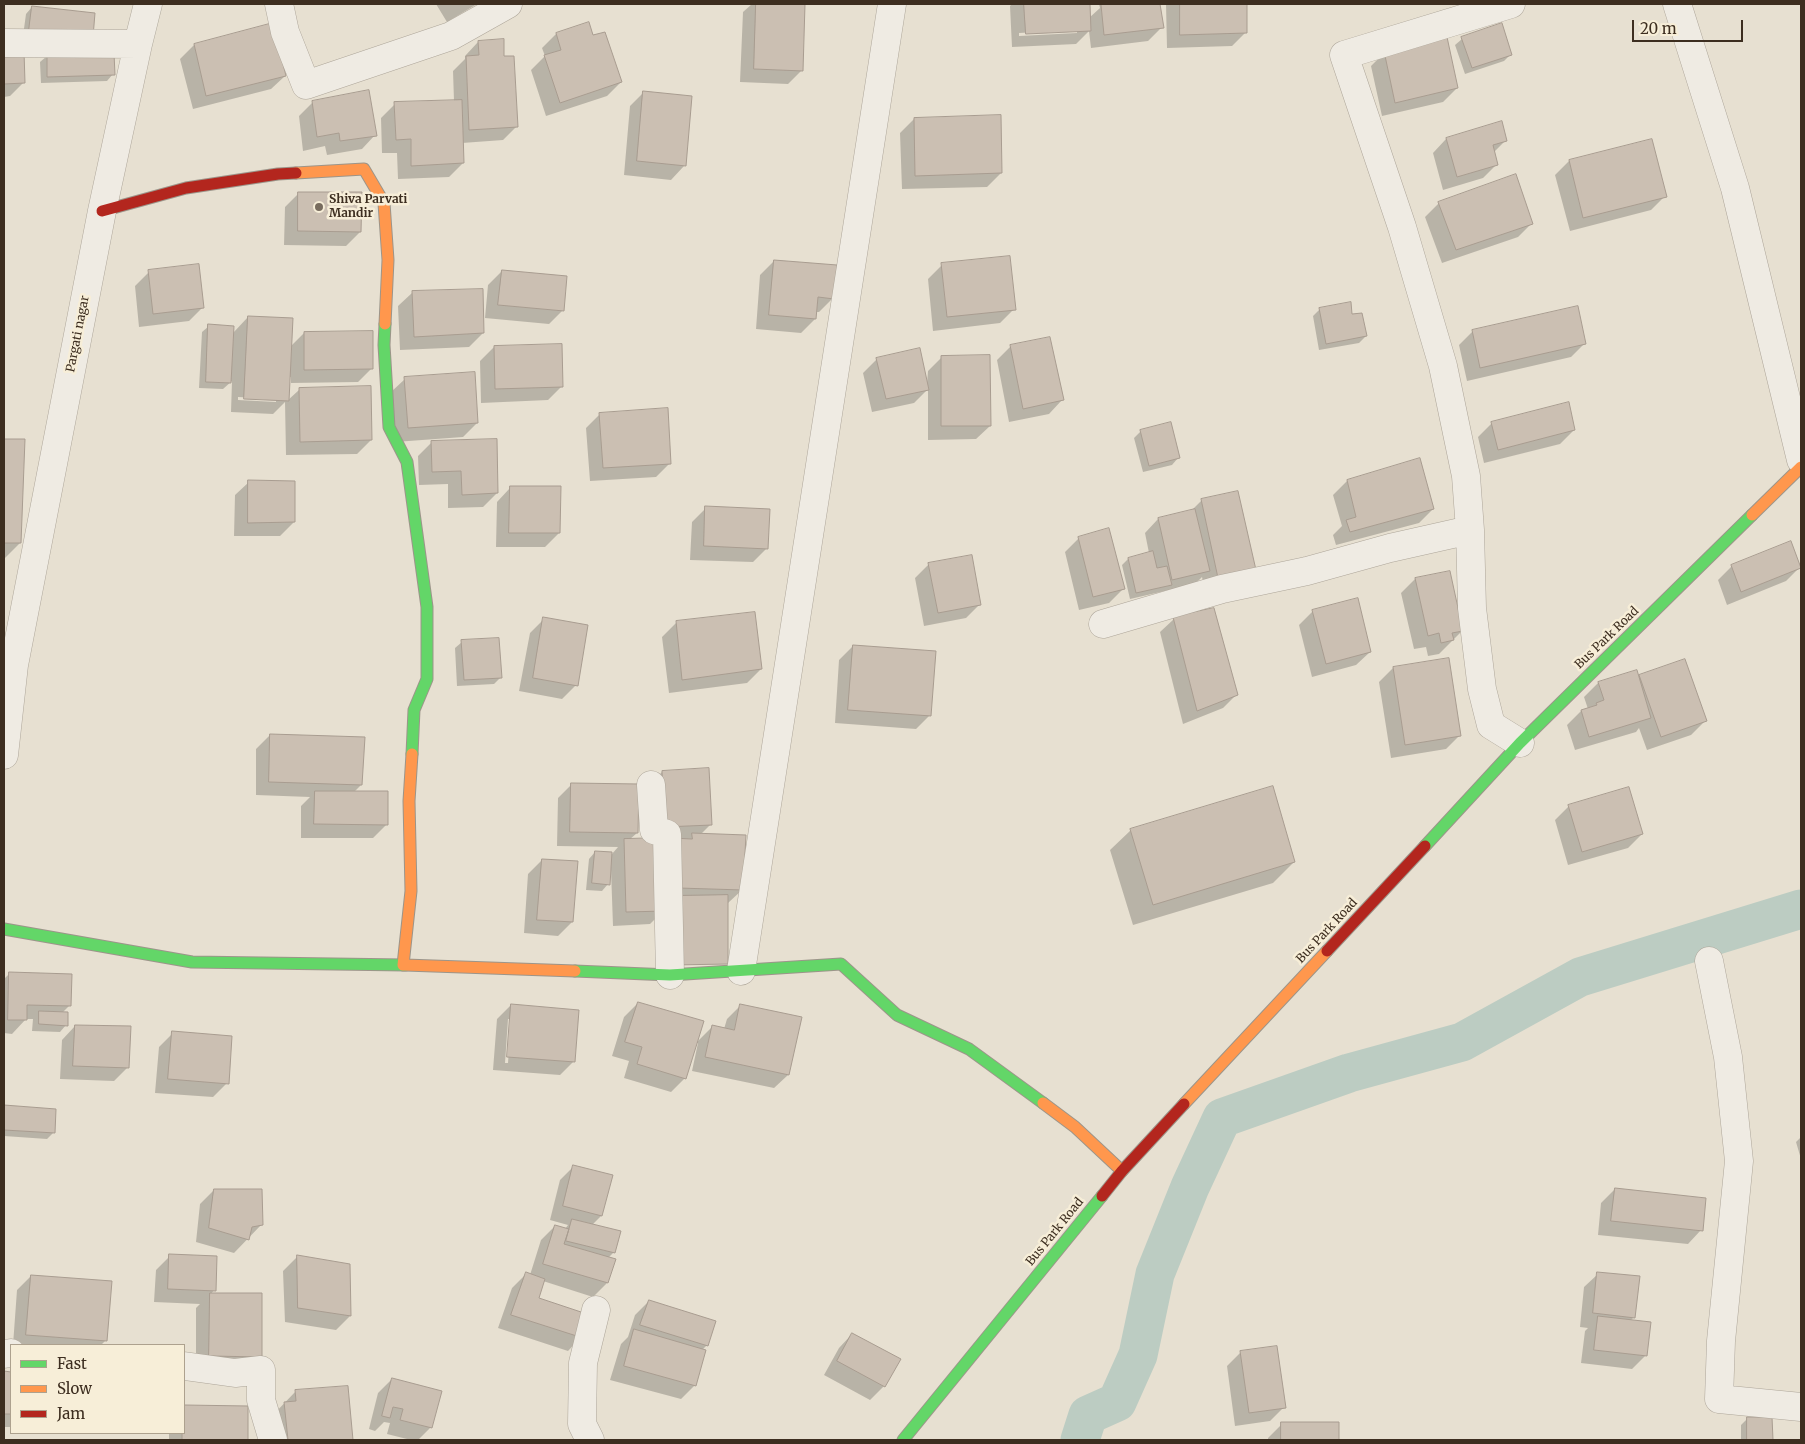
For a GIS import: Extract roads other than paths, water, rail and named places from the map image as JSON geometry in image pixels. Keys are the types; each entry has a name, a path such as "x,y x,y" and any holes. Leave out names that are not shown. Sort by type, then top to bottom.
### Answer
{"street":[{"name":"Pargati nagar","path":"4,755 9,665 102,210 148,4"},
{"path":"280,4 285,32 306,85 451,36 508,4"},
{"path":"741,971 892,4"},
{"path":"1511,4 1344,55 1402,227 1443,366 1466,476 1470,530 1472,608 1482,689 1491,725 1520,743"},
{"path":"1677,4 1735,188 1801,460"},
{"path":"4,43 138,44"},
{"path":"102,210 186,188 278,174 364,169 384,203 388,260 384,345 389,427 407,462 427,608 427,679 414,710 409,801 412,891 403,965"},
{"name":"Bus Park Road","path":"902,1440 1122,1171 1520,743 1801,467"},
{"path":"1103,624 1222,589 1307,572 1390,548 1470,530"},
{"path":"651,785 654,830 667,834 670,975"},
{"path":"4,929 192,962 403,965 670,975 841,964 897,1015 969,1049 1075,1127 1122,1171"},
{"path":"1710,960 1728,1057 1739,1161 1720,1341 1719,1399 1801,1407"},
{"path":"590,1440 582,1424 583,1363 596,1310"},
{"path":"185,1366 235,1373 261,1370 261,1400 273,1440"}],"waterway":[{"path":"1080,1440 1088,1415 1117,1402 1138,1355 1155,1274 1190,1187 1222,1118 1349,1073 1462,1042 1580,977 1801,909"}],"place":[{"name":"Shiva Parvati Mandir","path":"319,207"}]}
